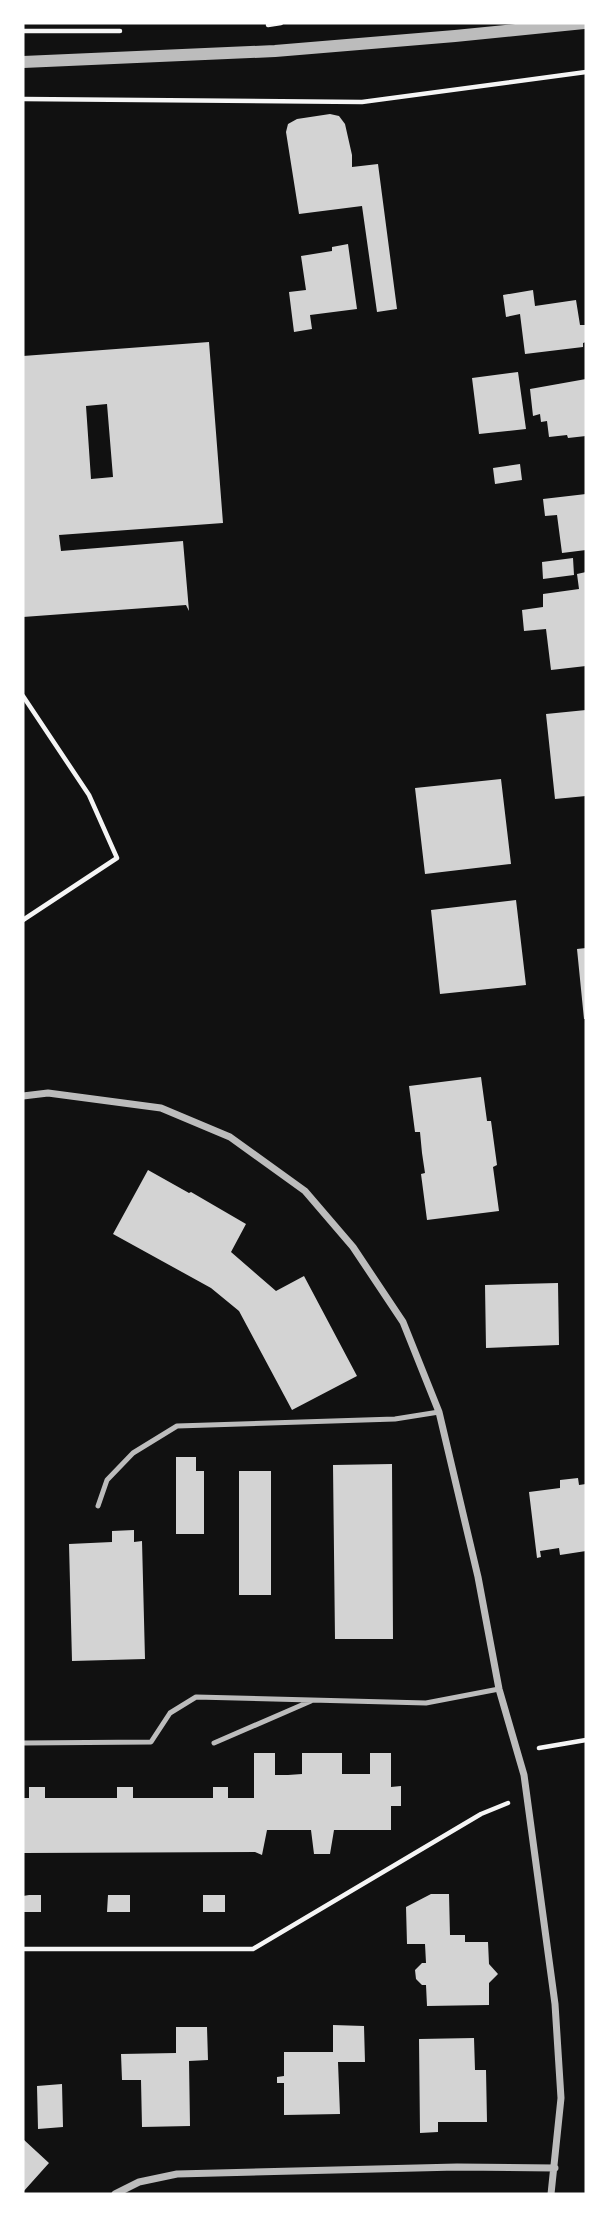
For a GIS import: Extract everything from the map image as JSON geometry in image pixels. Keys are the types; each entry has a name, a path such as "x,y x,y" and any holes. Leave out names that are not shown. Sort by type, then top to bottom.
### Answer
{"street":[{"path":"23,62 275,51 584,23"},
{"path":"23,1096 48,1093 161,1108 230,1137 305,1191 353,1247 403,1322 439,1412 478,1577 499,1689 524,1775 555,2004 561,2098 551,2194"},
{"path":"115,2194 139,2182 177,2174 457,2167 555,2168"}],"lane":[{"path":"98,1506 107,1480 133,1453 177,1426 395,1419 439,1412"},
{"path":"23,1743 151,1742 170,1713 197,1697 426,1703 499,1689"},
{"path":"214,1743 314,1700"}],"path":[{"path":"23,99 362,102 586,72"},
{"path":"23,696 89,796 117,858 23,920"},
{"path":"517,1752 586,1740"},
{"path":"23,1948 253,1949 481,1814 525,1795"}],"building":[{"path":"330,114 339,116 345,124 352,167 378,164 397,309 377,312 362,206 299,214 286,132 288,124 297,119"},
{"path":"348,244 357,309 310,315 312,329 294,332 289,292 306,290 301,256 332,251 332,247"},
{"path":"533,290 535,306 576,300 580,325 586,325 586,342 583,347 525,354 520,314 506,317 503,295"},
{"path":"209,342 223,523 59,535 61,551 183,541 189,611 186,605 23,617 23,356","holes":["107,404 113,477 91,479 86,406"]},
{"path":"518,372 526,429 479,434 472,378"},
{"path":"586,379 586,436 549,437 547,421 541,422 540,414 533,416 530,389"},
{"path":"520,464 522,480 495,484 493,468"},
{"path":"586,494 586,550 562,553 557,515 545,516 543,499"},
{"path":"573,558 574,575 543,579 542,562"},
{"path":"586,572 586,666 551,670 546,629 524,631 522,610 543,607 543,594 579,589 577,574"},
{"path":"586,710 586,796 555,799 546,714"},
{"path":"501,779 511,864 425,874 415,788"},
{"path":"516,900 526,985 440,994 431,910"},
{"path":"586,948 586,1019 584,1019 577,949"},
{"path":"481,1077 497,1165 493,1167 499,1211 427,1220 421,1174 425,1173 420,1132 415,1132 409,1086"},
{"path":"148,1170 246,1224 231,1252 276,1291 304,1276 357,1376 292,1410 239,1311 211,1288 113,1234"},
{"path":"558,1283 559,1345 486,1348 485,1285"},
{"path":"176,1457 196,1457 196,1471 204,1471 204,1534 176,1534"},
{"path":"392,1464 393,1639 335,1639 333,1465"},
{"path":"239,1471 271,1471 271,1595 239,1595"},
{"path":"578,1478 579,1485 586,1484 586,1551 560,1555 559,1548 540,1551 541,1557 537,1558 529,1492 560,1488 560,1480"},
{"path":"134,1530 134,1542 142,1541 145,1659 72,1661 69,1544 112,1542 112,1531"},
{"path":"254,1753 275,1753 275,1775 288,1775 302,1774 302,1753 342,1753 342,1774 370,1774 370,1753 391,1753 391,1787 401,1786 401,1806 391,1806 391,1830 334,1830 330,1854 314,1854 311,1830 267,1830 262,1855 255,1852 23,1853 23,1798 29,1798 29,1787 45,1787 45,1798 117,1798 117,1787 133,1787 133,1798 213,1798 213,1787 228,1787 228,1798 254,1798"},
{"path":"431,1894 449,1894 450,1935 465,1935 465,1942 488,1942 489,1964 498,1974 489,1983 489,2005 427,2006 426,1985 416,1979 415,1970 422,1963 426,1963 425,1944 407,1944 406,1907"},
{"path":"41,1895 41,1912 23,1912 23,1896"},
{"path":"108,1895 130,1895 130,1912 107,1912"},
{"path":"203,1895 225,1895 225,1912 203,1912"},
{"path":"333,2025 364,2026 365,2062 338,2062 340,2114 284,2115 284,2083 277,2083 277,2077 284,2076 284,2052 333,2052"},
{"path":"176,2027 207,2027 208,2060 189,2061 190,2126 142,2127 141,2080 122,2080 121,2054 176,2053"},
{"path":"474,2038 475,2070 486,2070 487,2122 438,2122 438,2132 420,2133 419,2039"},
{"path":"62,2084 63,2127 38,2129 37,2086"},
{"path":"23,2139 49,2163 23,2192"}]}
